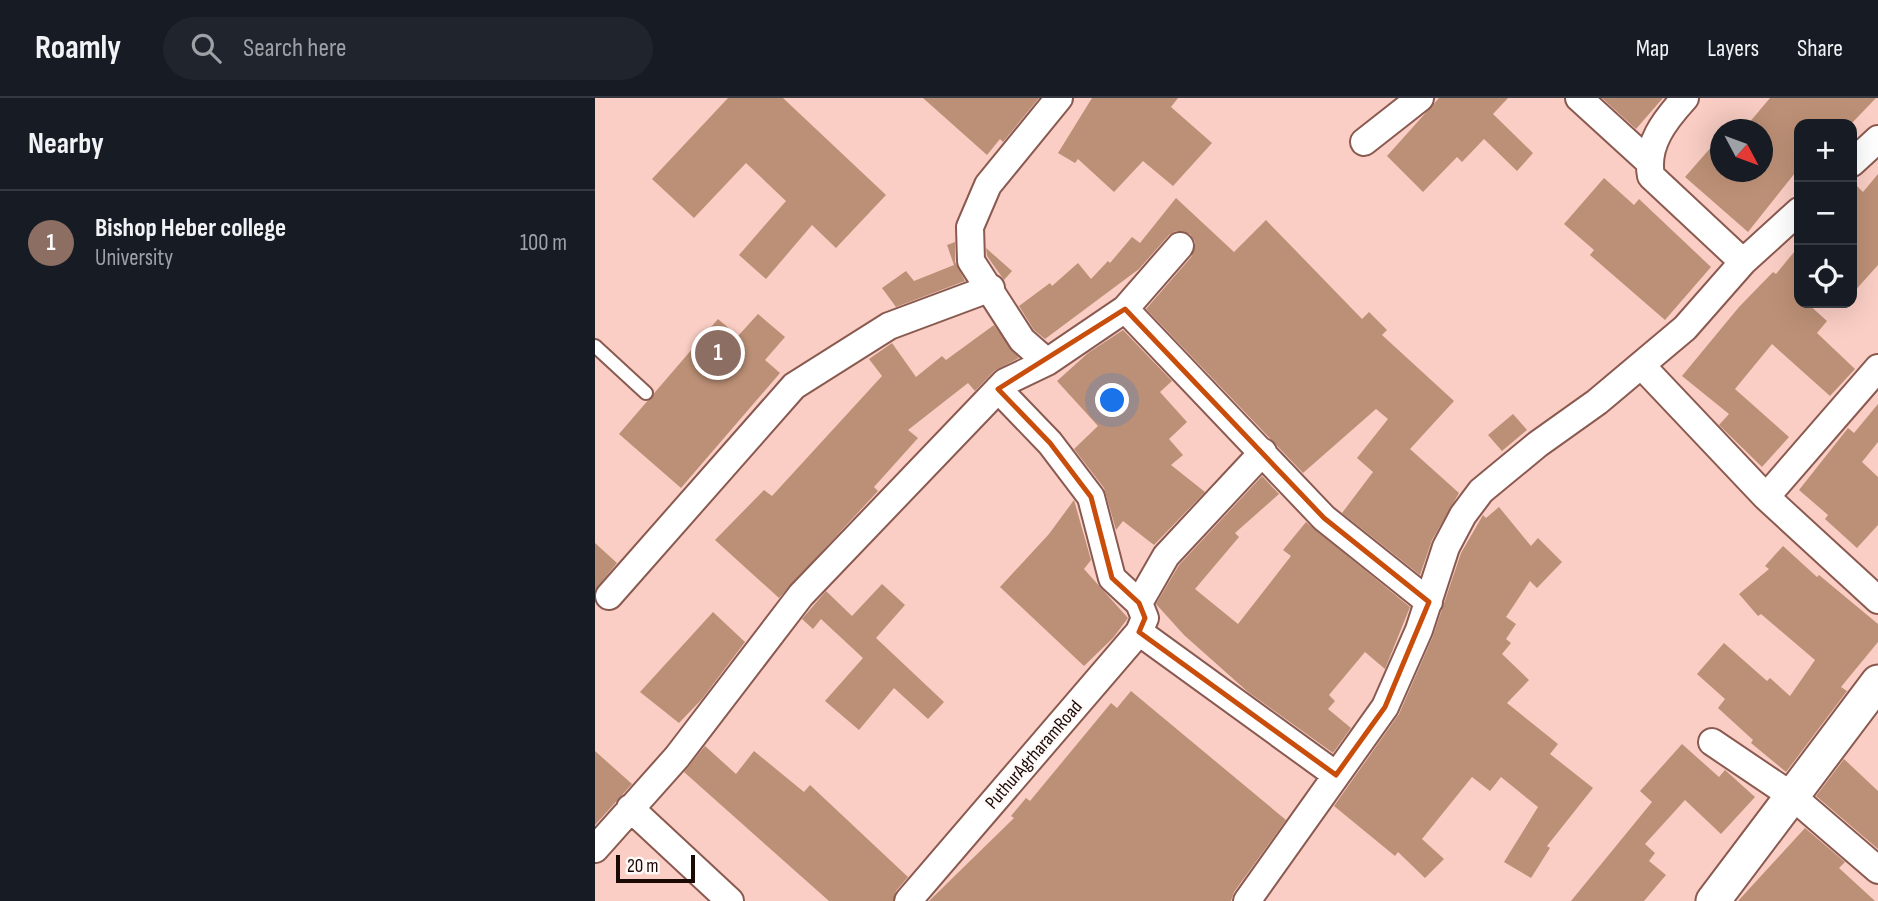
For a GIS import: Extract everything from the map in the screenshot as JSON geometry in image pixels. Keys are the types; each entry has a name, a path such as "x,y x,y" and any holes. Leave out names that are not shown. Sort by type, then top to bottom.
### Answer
{"street":[{"path":"1047,362 1022,340 991,288 971,261 970,227 988,185 1059,98"},
{"path":"1364,142 1420,98"},
{"path":"1579,98 1648,161"},
{"path":"1685,98 1668,117 1655,140 1648,161 1651,176 1743,262"},
{"path":"1857,158 1878,139"},
{"path":"1247,901 1385,707 1429,602 1446,547 1463,515 1481,491 1685,328 1743,262 1794,216"},
{"path":"595,849 677,757 801,595 998,389 1005,382 1047,362 1125,309 1180,246"},
{"path":"609,596 794,386 889,326 991,288"},
{"path":"1125,309 1324,518 1429,602"},
{"path":"1641,365 1766,497 1878,600"},
{"path":"1766,497 1878,368"},
{"path":"998,389 1050,443 1091,497 1112,578 1139,603 1145,618 1139,632 1336,775"},
{"path":"1139,603 1166,556 1263,452"},
{"name":"PuthurAgrharamRoad","path":"908,901 1139,632"},
{"path":"1713,901 1878,682"},
{"path":"1711,743 1792,796 1878,870"},
{"path":"630,808 730,901"}],"lane":[{"path":"595,346 646,393"}],"highlighted area":[{"path":"1125,309 1324,518 1429,602 1385,707 1336,775 1139,632 1145,618 1139,603 1112,578 1091,497 1050,443 998,389"}],"building":[{"path":"728,98 783,98 886,195 836,248 812,225 766,279 739,255 786,201 746,163 694,218 652,179"},
{"path":"923,98 1039,98 1003,142 1000,139 987,155"},
{"path":"1092,98 1178,98 1171,107 1212,143 1173,186 1143,161 1114,192 1078,159 1075,163 1058,153"},
{"path":"1439,98 1508,98 1493,114 1533,153 1517,171 1484,139 1462,162 1457,157 1423,192 1387,156"},
{"path":"1602,98 1663,98 1636,129"},
{"path":"1770,98 1876,98 1856,119 1794,119 1794,174 1748,232 1685,177 1710,148 1710,182 1773,182 1773,119 1752,119"},
{"path":"1878,174 1878,265 1857,288 1857,186 1863,192"},
{"path":"1604,178 1634,205 1639,199 1711,267 1665,320 1590,255 1594,250 1564,224"},
{"path":"1176,198 1234,252 1266,220 1362,319 1369,312 1387,330 1382,335 1454,401 1410,449 1459,493 1432,540 1420,575 1342,513 1373,472 1357,458 1388,419 1376,409 1303,473 1146,309 1192,256 1195,242 1190,234 1176,231 1169,235 1139,269 1045,339 1034,330 1019,306 1050,283 1052,286 1078,263 1091,279 1108,261 1110,263 1132,237 1140,243"},
{"path":"955,242 955,262 965,281 896,307 882,288 906,271 914,281 954,265 947,245"},
{"path":"986,248 1012,271 1004,280 987,256"},
{"path":"1794,252 1794,308 1813,308 1827,321 1817,333 1855,369 1830,396 1772,344 1735,389 1789,437 1762,467 1719,425 1729,414 1682,376 1739,307 1773,272 1776,274"},
{"path":"758,314 785,337 765,360 780,373 681,488 619,434 718,319 738,336"},
{"path":"994,325 1019,358 994,371 975,391 968,383 908,430 918,438 874,487 878,491 779,598 715,540 764,490 772,496 882,376 869,359 892,343 916,377 942,356 946,360"},
{"path":"1123,330 1172,381 1160,392 1187,422 1169,439 1183,455 1171,465 1205,492 1154,545 1123,521 1116,530 1104,488 1074,449 1098,426 1057,381 1088,353"},
{"path":"1878,404 1878,442 1862,462 1878,477 1878,525 1857,548 1825,519 1828,515 1799,490 1848,428 1854,433"},
{"path":"1513,414 1527,430 1502,451 1488,435"},
{"path":"1262,476 1279,494 1235,533 1239,537 1195,589 1238,624 1291,556 1283,550 1306,522 1410,607 1385,669 1365,652 1329,695 1335,701 1328,709 1351,728 1333,753 1248,692 1184,635 1156,604 1179,565"},
{"path":"1074,500 1091,560 1084,569 1128,618 1113,638 1084,666 1000,587 1049,534"},
{"path":"1499,507 1531,546 1538,538 1562,562 1537,588 1530,581 1506,617 1516,624 1506,639 1511,643 1502,654 1529,680 1507,703 1558,744 1550,754 1593,788 1547,846 1550,848 1531,878 1504,862 1538,807 1501,777 1490,791 1472,777 1422,839 1444,859 1425,878 1398,852 1395,856 1334,806 1399,714 1433,636 1461,553 1483,515 1486,518"},
{"path":"595,543 617,563 595,590"},
{"path":"1783,546 1817,577 1819,575 1878,624 1878,642 1841,687 1847,691 1786,772 1751,743 1753,740 1718,708 1725,699 1697,674 1724,643 1767,681 1770,678 1790,696 1815,660 1761,614 1758,616 1739,594 1769,569 1765,566"},
{"path":"882,584 905,605 876,638 944,702 928,719 894,688 859,730 825,701 863,658 821,619 813,629 802,619 826,591 852,616"},
{"path":"713,612 745,642 702,699 679,723 640,692"},
{"path":"1131,691 1286,820 1234,892 1231,901 929,901 1014,818 1011,816 1026,798 1030,801 1111,703 1117,708"},
{"path":"1682,744 1719,777 1725,770 1755,797 1721,834 1685,800 1645,844 1655,853 1649,861 1666,875 1644,901 1571,901 1652,802 1640,791"},
{"path":"705,746 736,774 754,751 804,792 810,785 908,877 896,891 893,901 829,901 684,772"},
{"path":"595,751 632,784 595,825"},
{"path":"1844,759 1878,791 1878,849 1816,796"},
{"path":"1805,828 1845,862 1839,868 1875,901 1738,901"}],"place":[{"name":"Bishop Heber college","path":"718,353"}]}
